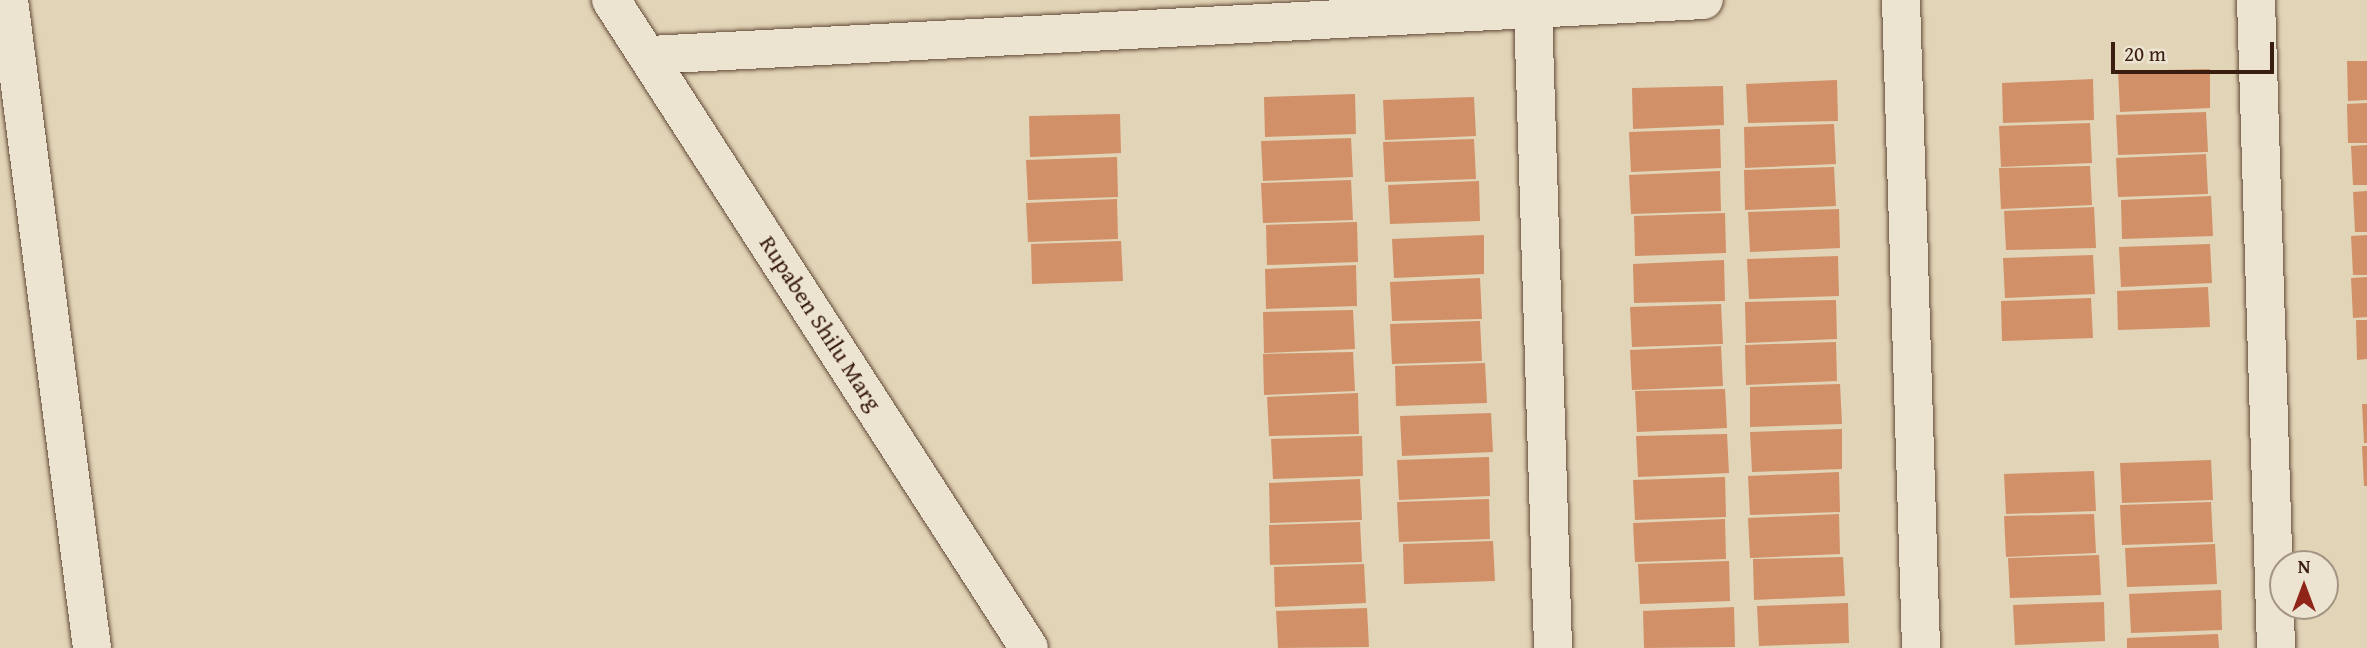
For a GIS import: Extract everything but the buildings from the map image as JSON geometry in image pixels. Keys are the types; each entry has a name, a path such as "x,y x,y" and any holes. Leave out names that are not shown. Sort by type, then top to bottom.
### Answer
{"street":[{"path":"9,0 92,648"},
{"name":"Rupaben Shilu Marg","path":"611,0 650,55 1029,648"},
{"path":"650,55 1704,0"},
{"path":"1901,0 1921,648"},
{"path":"2256,0 2276,648"},
{"path":"1533,10 1553,648"}]}
